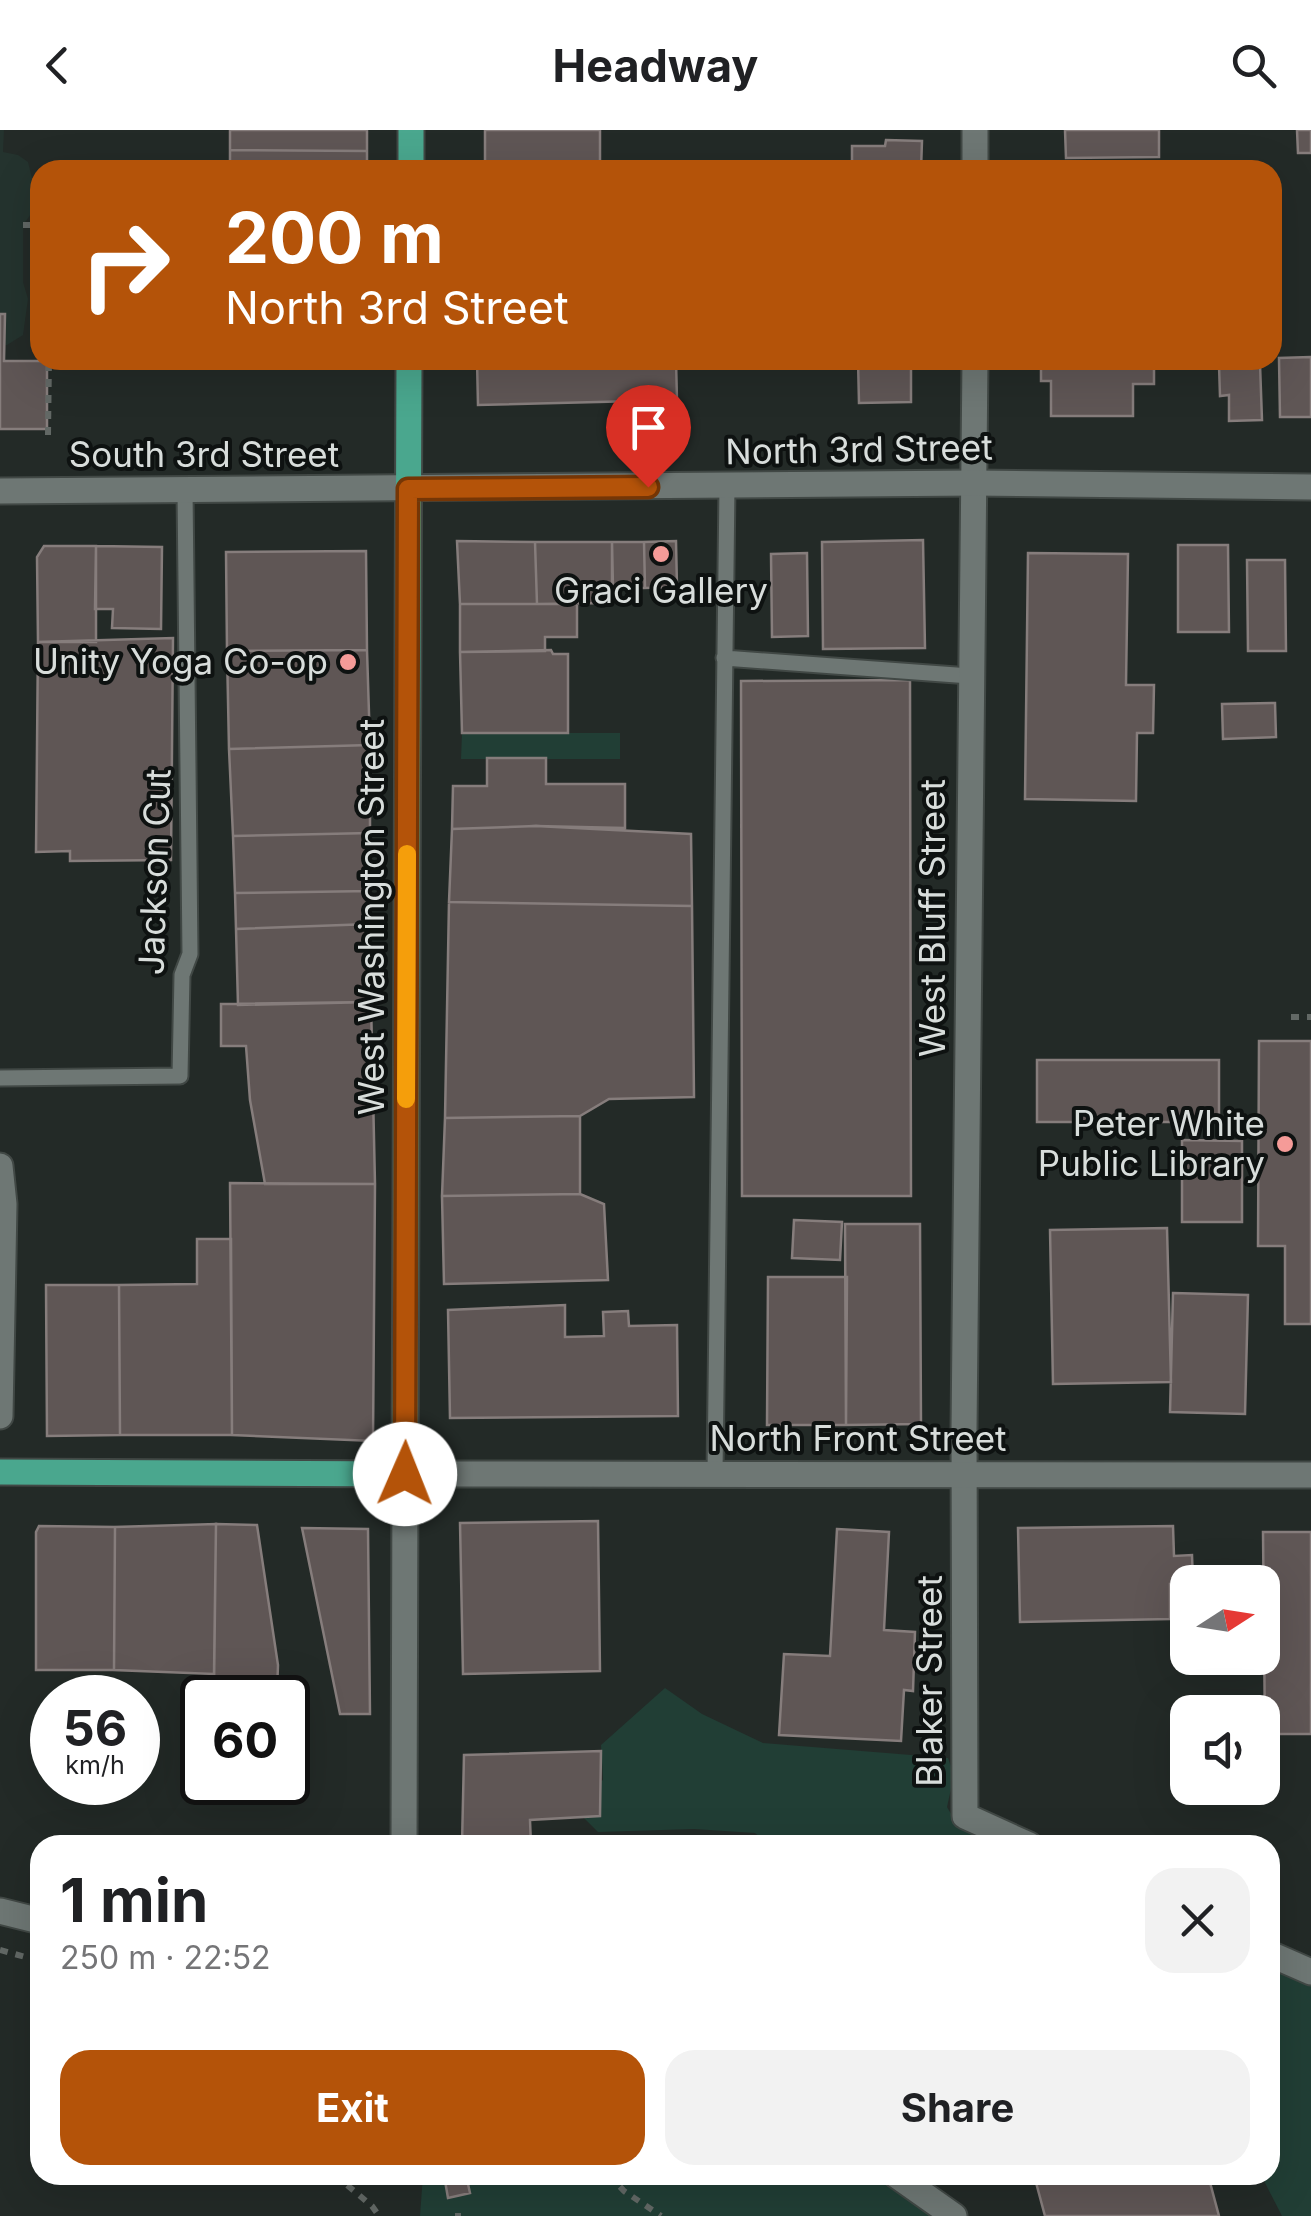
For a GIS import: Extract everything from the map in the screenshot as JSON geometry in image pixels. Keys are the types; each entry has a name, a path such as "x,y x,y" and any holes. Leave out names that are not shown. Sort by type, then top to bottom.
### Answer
{"main road":[{"path":"410,160 411,130"},
{"name":"West Washington Street","path":"405,1474 409,370"},
{"path":"0,1472 405,1474"}],"street":[{"path":"975,130 975,160"},
{"name":"West Bluff Street","path":"964,1476 975,370"},
{"name":"North 3rd Street","path":"408,489 975,482 1311,487"},
{"name":"South 3rd Street","path":"0,491 408,489"},
{"path":"0,1166 0,1416"},
{"path":"404,1835 405,1474"},
{"name":"North Front Street","path":"405,1474 1311,1475"},
{"name":"Blaker Street","path":"964,1476 965,1816 1007,1835"},
{"path":"0,1911 30,1918"},
{"path":"1280,1958 1311,1972"},
{"path":"910,2185 954,2216"}],"lane":[{"path":"715,1473 727,486"},
{"name":"Jackson Cut","path":"0,1078 180,1076 182,975 190,954 185,490"},
{"path":"724,658 970,676"}],"path":[{"path":"23,225 30,225"},
{"path":"48,370 48,435"},
{"path":"1291,1017 1311,1016"},
{"path":"0,1950 30,1958"},
{"path":"348,2185 379,2216"},
{"path":"617,2185 661,2216"}],"shaded area":[{"path":"0,130 4,130 3,152 28,162 30,215 23,225 23,282 28,299 23,335 0,345"}],"green space":[{"path":"462,733 620,733 620,759 461,759"},
{"path":"665,1688 702,1714 763,1743 948,1758 954,1775 947,1807 960,1829 974,1835 757,1835 694,1829 598,1832 577,1811 593,1786 603,1780 601,1745"},
{"path":"1280,1971 1311,1985 1311,2216 1282,2216 1266,2185 1280,2185"},
{"path":"422,2185 910,2185 954,2216 420,2216"}],"building":[{"path":"230,130 367,130 367,151 230,150"},
{"path":"485,130 600,130 600,160 485,160"},
{"path":"1065,130 1159,130 1159,157 1066,158"},
{"path":"1297,130 1311,130 1311,153 1298,153"},
{"path":"886,140 922,141 921,160 852,160 852,146 885,146"},
{"path":"230,150 367,151 367,160 230,160"},
{"path":"0,314 5,314 4,361 30,361 30,370 47,370 47,429 0,429"},
{"path":"1311,357 1311,417 1280,417 1282,358"},
{"path":"477,370 676,370 677,400 478,405"},
{"path":"858,370 911,370 911,402 859,403"},
{"path":"1041,370 1154,370 1154,384 1133,384 1133,416 1051,416 1051,381 1041,381"},
{"path":"1219,370 1260,370 1262,420 1229,421 1229,395 1220,396"},
{"path":"923,540 925,648 823,649 822,542"},
{"path":"457,541 535,542 537,604 460,604"},
{"name":"Graci Gallery","path":"676,541 677,587 645,588 644,542"},
{"path":"535,542 612,542 612,603 537,604"},
{"path":"612,542 644,542 645,588 613,588"},
{"path":"1178,545 1228,545 1229,632 1178,632"},
{"path":"44,546 96,546 96,642 38,642 37,557"},
{"path":"96,546 162,547 161,629 112,628 113,609 95,609"},
{"path":"366,551 367,650 227,651 226,552"},
{"path":"807,553 808,636 772,637 771,554"},
{"path":"1028,553 1128,554 1126,685 1154,685 1153,733 1137,733 1136,801 1025,799"},
{"path":"1247,560 1285,560 1286,651 1248,651"},
{"path":"460,604 577,604 577,637 545,637 545,651 460,652"},
{"path":"173,638 171,860 70,861 70,851 36,852 38,642"},
{"path":"367,650 370,745 229,749 227,651"},
{"path":"551,650 553,654 568,654 568,733 462,733 460,652"},
{"path":"910,680 911,1196 742,1196 741,681"},
{"path":"1275,703 1276,737 1223,739 1222,704"},
{"path":"370,745 370,833 233,836 229,749"},
{"path":"487,758 546,758 546,784 625,784 625,828 452,829 453,786 487,786"},
{"path":"536,826 691,834 692,906 449,902 452,829"},
{"path":"370,833 370,891 235,893 233,836"},
{"path":"370,891 370,924 236,929 235,893"},
{"path":"449,902 692,906 694,1097 609,1099 580,1116 445,1118"},
{"path":"370,924 371,1002 238,1005 236,929"},
{"path":"371,1002 375,1184 265,1184 250,1100 246,1046 221,1046 221,1004"},
{"name":"Peter White Public Library","path":"1259,1041 1311,1041 1311,1324 1285,1324 1285,1246 1258,1246"},
{"path":"1037,1060 1219,1060 1219,1122 1037,1122"},
{"path":"580,1116 580,1194 442,1196 445,1118"},
{"path":"1182,1140 1242,1141 1242,1222 1182,1222"},
{"path":"230,1183 375,1184 373,1441 232,1435"},
{"path":"580,1194 604,1204 608,1280 444,1284 442,1196"},
{"path":"794,1220 842,1222 840,1260 792,1258"},
{"path":"845,1224 920,1224 921,1424 846,1425"},
{"path":"1167,1228 1171,1382 1053,1384 1050,1230"},
{"path":"197,1239 231,1239 232,1435 120,1435 119,1285 197,1284"},
{"path":"768,1277 847,1277 846,1425 767,1425"},
{"path":"46,1285 119,1285 120,1435 47,1436"},
{"path":"1173,1293 1248,1295 1245,1414 1170,1412"},
{"path":"565,1305 565,1337 604,1336 603,1312 628,1311 629,1326 677,1325 678,1416 450,1418 448,1310"},
{"path":"598,1521 600,1671 463,1674 460,1523"},
{"path":"216,1524 257,1525 278,1675 214,1675"},
{"path":"216,1524 214,1674 114,1670 115,1527"},
{"path":"39,1526 115,1527 114,1670 36,1670"},
{"path":"1173,1526 1174,1556 1192,1555 1192,1565 1170,1565 1170,1619 1020,1622 1018,1528"},
{"path":"302,1528 368,1529 370,1714 340,1714"},
{"path":"837,1529 889,1532 884,1630 915,1632 913,1691 904,1690 901,1741 779,1735 784,1654 830,1656"},
{"path":"1263,1532 1311,1532 1311,1734 1280,1734 1280,1695 1265,1695 1264,1675 1280,1675 1280,1565 1263,1565"},
{"path":"601,1751 600,1816 530,1820 531,1835 462,1835 464,1755"},
{"path":"446,2185 468,2185 470,2193 448,2198"},
{"path":"1037,2185 1211,2185 1219,2216 1045,2216"}],"slow traffic":[{"path":"406,1099 407,854"}],"place":[{"name":"Graci Gallery","path":"661,554"},
{"name":"Unity Yoga Co-op","path":"348,662"},
{"name":"Peter White Public Library","path":"1285,1144"}],"route":[{"path":"405,1474 408,489 648,487"}]}
